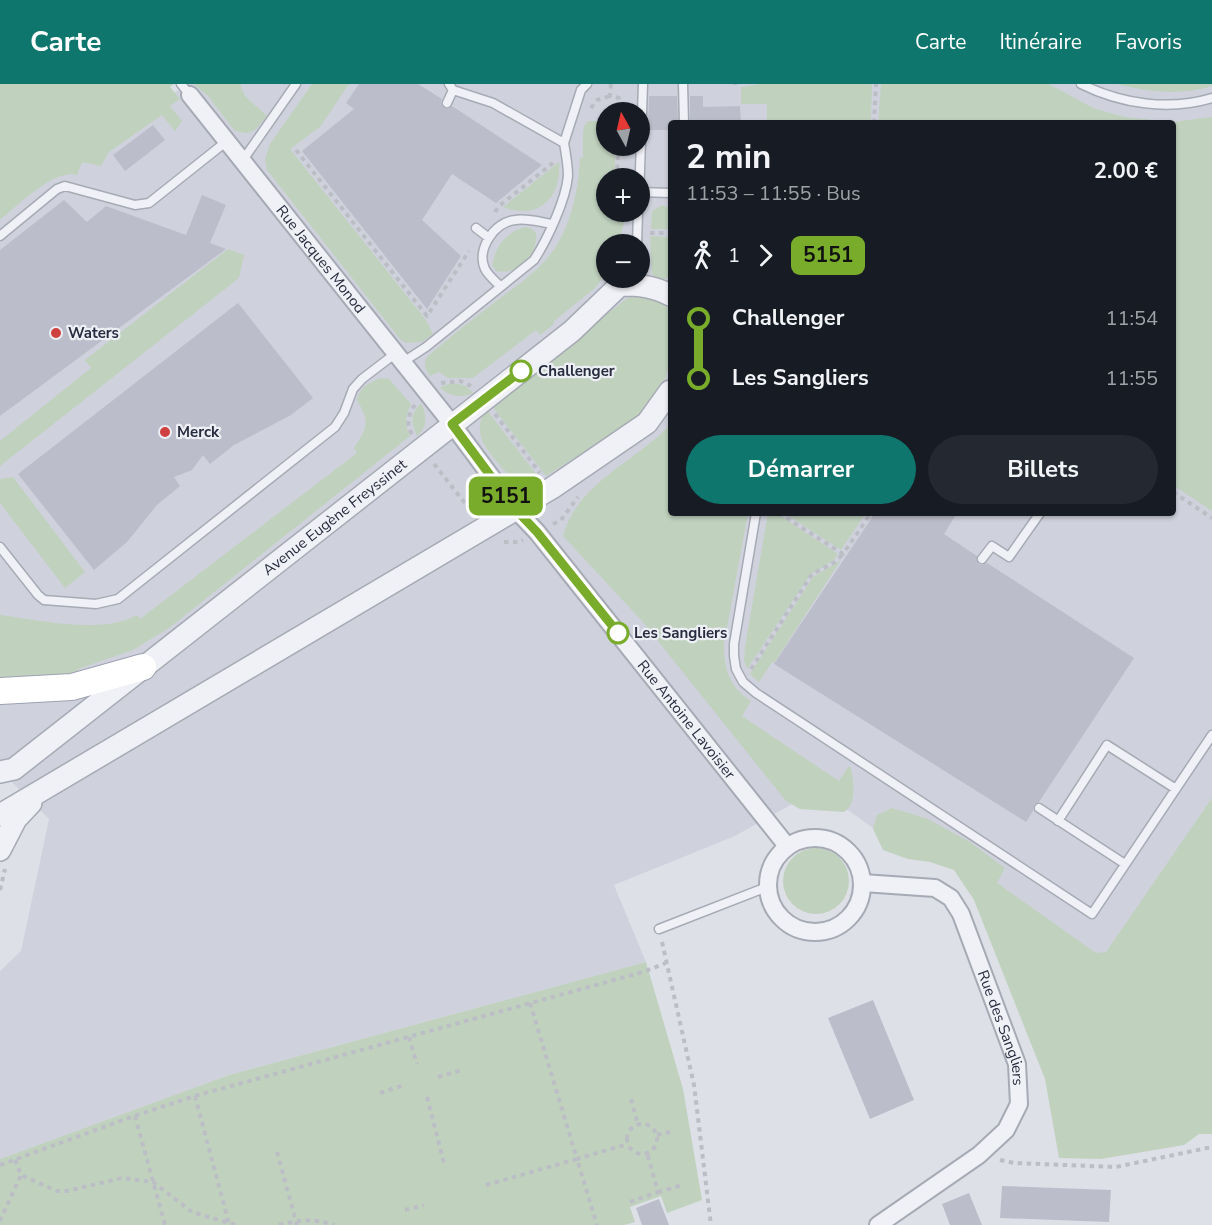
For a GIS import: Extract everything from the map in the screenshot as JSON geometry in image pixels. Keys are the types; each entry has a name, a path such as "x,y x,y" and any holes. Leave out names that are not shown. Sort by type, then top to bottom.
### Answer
{"main road":[{"path":"0,691 72,687 143,667"}],"street":[{"name":"Rue Jacques Monod","path":"185,90 452,424"},
{"name":"Avenue Eugène Freyssinet","path":"650,287 668,294"},
{"name":"Avenue Eugène Freyssinet","path":"0,772 14,769 572,331 615,288"},
{"path":"0,815 516,510 617,445 647,423 668,399"},
{"name":"Rue Antoine Lavoisier","path":"452,424 516,510 537,532 787,846"},
{"path":"0,850 16,819 46,788"},
{"path":"815,837 829,839 843,846 853,856 860,869 863,883 861,899 853,914 841,925 825,932 809,932 793,927 780,917 771,903 767,887 772,864 787,846 800,839 815,837"},
{"name":"Rue des Sangliers","path":"863,883 935,888 951,898 962,914 1017,1064 1019,1104 1006,1130 979,1155 878,1225"}],"lane":[{"path":"243,160 296,84"},
{"path":"0,547 44,600 96,604 118,599 335,427 344,413 352,389 362,379 426,347 534,260 546,241 565,192 568,177 564,143 581,90 587,84"},
{"path":"640,168 643,84"},
{"path":"683,84 684,120"},
{"path":"1081,84 1116,98 1146,103 1188,104 1212,98"},
{"path":"447,103 451,87 493,103 564,143"},
{"path":"0,236 57,189 64,186 135,205 148,203 227,141"},
{"path":"650,192 668,193"},
{"path":"500,286 485,270 481,256 482,233 513,220 552,224"},
{"path":"755,516 734,644 736,669 743,682 756,693 1092,914 1212,735"},
{"path":"982,559 992,546 1009,557 1038,516"},
{"path":"1058,820 1107,745 1176,789"},
{"path":"1039,808 1125,864"},
{"path":"659,928 767,887"}],"path":[{"path":"610,96 611,84"},
{"path":"874,120 876,84"},
{"path":"590,110 597,100 610,96 619,98 619,102"},
{"path":"296,150 427,315 499,206 556,160 567,158"},
{"path":"1176,494 1212,518"},
{"path":"784,516 843,554"},
{"path":"743,682 812,574 835,562 843,554 860,533 869,516"},
{"path":"659,928 694,1085 711,1225"},
{"path":"0,1165 195,1096 666,963"},
{"path":"530,1003 596,1225"},
{"path":"409,1037 417,1064"},
{"path":"438,1077 462,1070"},
{"path":"380,1093 405,1085"},
{"path":"195,1096 229,1224"},
{"path":"427,1098 445,1167"},
{"path":"631,1099 638,1125"},
{"path":"135,1116 165,1225"},
{"path":"638,1125 651,1127 657,1135 656,1144 647,1154 634,1152 628,1144 628,1135 638,1125"},
{"path":"657,1135 670,1132"},
{"path":"486,1185 628,1144"},
{"path":"979,1155 1014,1163 1116,1167 1212,1147"},
{"path":"277,1152 296,1223"},
{"path":"647,1154 658,1192"},
{"path":"15,1160 21,1175 57,1191 67,1191 122,1178 153,1182 192,1212 236,1225"},
{"path":"0,1221 21,1175"},
{"path":"630,1202 683,1185"},
{"path":"405,1210 424,1205"},
{"path":"279,1225 310,1220 334,1225"}],"shaded area":[{"name":"Les Sangliers","path":"188,84 1212,84 1212,853 1042,1032 978,855 887,838 838,803 794,803 735,836 614,885 646,962 229,1075 0,1159 0,971 21,951 49,819 0,770 0,203"}],"green space":[{"path":"0,84 174,84 170,87 180,99 170,106 182,121 175,131 162,115 109,152 101,166 82,162 77,175 68,175 47,183 0,220"},
{"path":"194,84 240,84 245,96 267,116 255,130 247,133 234,130 208,96"},
{"path":"312,84 349,84 320,127 290,149 426,320 433,334 422,342 406,343 400,339 267,170 265,159 270,144"},
{"path":"761,84 872,84 871,120 767,120 767,104 741,104 741,87"},
{"path":"881,84 1049,84 1093,108 1124,117 1153,120 878,120"},
{"path":"1117,84 1212,84 1212,86 1188,91 1164,92"},
{"path":"1212,117 1212,511 1176,487 1176,122"},
{"path":"588,121 596,121 596,156 615,156 615,168 596,168 596,222 624,222 621,234 596,234 596,287 540,335 536,330 473,378 448,378 439,372 430,376 425,366 428,356 533,273 559,241 574,201 580,158 583,158 584,126"},
{"path":"559,162 556,186 552,196 545,203 527,211 516,211 503,207"},
{"path":"662,205 668,208 668,229 651,229 652,211"},
{"path":"525,227 531,228 536,233 534,249 530,256 519,267 504,272 496,271 492,265 499,246 512,232"},
{"path":"650,236 668,237 668,276 659,278 652,274"},
{"path":"228,249 244,255 239,278 0,466 0,441 91,368 85,360"},
{"path":"632,296 653,298 668,309 668,369 664,381 658,393 637,418 546,476 491,405"},
{"path":"380,378 389,379 411,404 406,420 410,436 169,628 133,650 78,669 79,674 0,679 0,615 88,625 122,621 137,615 140,619 357,453 354,448 366,424 357,400 358,395 365,386"},
{"path":"452,383 464,385 474,393 456,396 440,387"},
{"path":"421,403 425,421 423,429 417,436 413,419"},
{"path":"486,409 540,479 525,482 519,480 502,468 493,457 483,442 480,432 481,420"},
{"path":"668,427 668,516 747,516 724,644 729,676 738,690 751,701 742,716 839,781 849,766 854,792 851,803 844,812 800,809 786,801 642,621 563,536 570,518 594,487"},
{"path":"13,477 85,572 65,588 0,503 0,479"},
{"path":"767,516 781,516 838,554 834,560 810,575 747,669 744,660"},
{"path":"789,516 864,516 841,550"},
{"path":"841,560 774,663 772,662 759,682 750,674 813,577"},
{"path":"1212,798 1212,1134 1199,1134 1184,1145 1101,1159 1059,1158 1045,1079 974,900 954,870 930,862 908,859 883,850 873,829 877,815 892,808 928,819 970,842 1005,868 997,883 1096,953 1106,952"},
{"path":"809,848 823,848 835,853 844,862 849,881 847,894 840,905 823,914 809,914 797,909 788,900 783,888 783,874 788,862 797,853"},
{"path":"646,962 683,1089 702,1200 667,1213 661,1196 630,1207 635,1222 624,1225 0,1225 0,1159 229,1075"}],"building":[{"path":"359,84 418,84 442,99 441,104 444,108 448,109 452,106 542,165 496,203 452,174 422,220 461,256 427,309 302,151 354,109 346,103"},
{"path":"649,96 677,96 678,120 668,120 668,130 650,130"},
{"path":"690,96 703,96 703,107 740,106 741,120 690,120"},
{"path":"153,125 165,140 125,171 113,155"},
{"name":"Waters","path":"202,195 226,205 210,243 226,249 0,416 0,250 64,200 87,222 106,206 186,235"},
{"name":"Merck","path":"238,303 313,398 291,415 234,445 210,464 203,455 192,470 174,477 180,486 157,505 127,542 94,570 18,474"},
{"path":"873,516 955,516 944,534 977,556 978,564 987,563 1134,658 1039,802 1034,804 1033,811 1026,822 774,664"},
{"path":"873,1000 914,1100 870,1119 828,1018"},
{"path":"1002,1186 1111,1190 1109,1222 1000,1218"},
{"path":"969,1193 982,1225 950,1225 942,1204"},
{"path":"659,1199 669,1225 642,1225 636,1208"}],"bus line":[{"name":"5151","path":"521,371 452,424 516,510 537,532 618,633"}],"place":[{"name":"Waters","path":"56,333"},
{"name":"Challenger","path":"521,371"},
{"name":"Merck","path":"165,432"},
{"name":"Les Sangliers","path":"618,633"}]}
